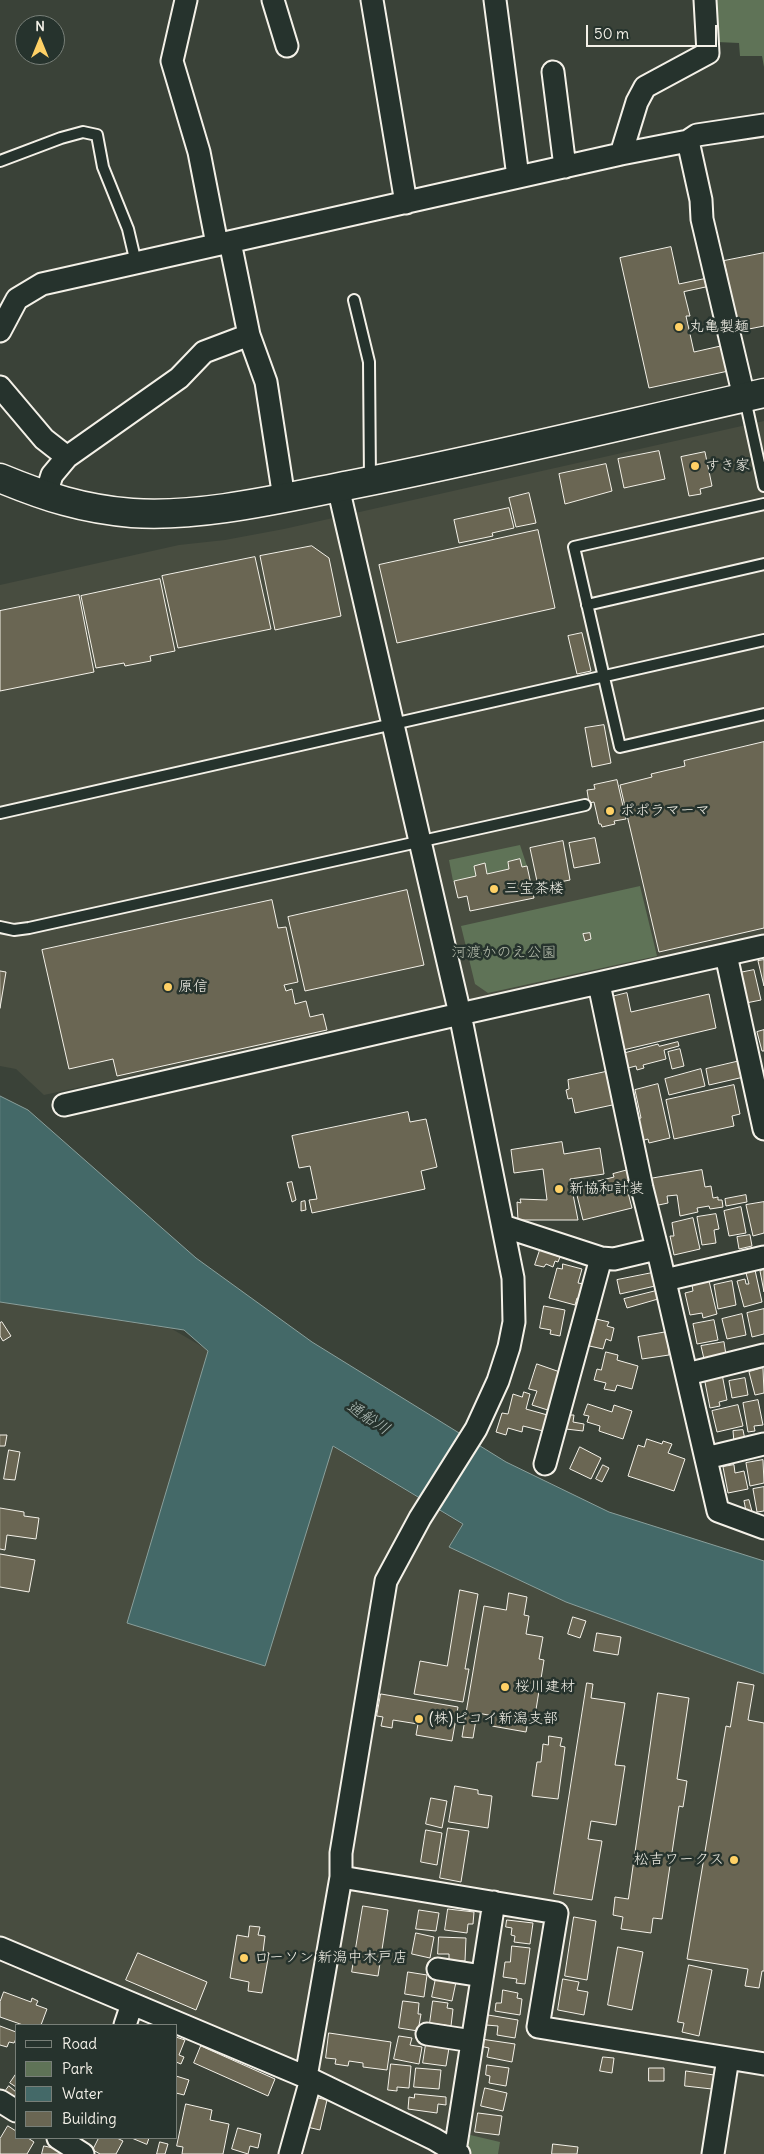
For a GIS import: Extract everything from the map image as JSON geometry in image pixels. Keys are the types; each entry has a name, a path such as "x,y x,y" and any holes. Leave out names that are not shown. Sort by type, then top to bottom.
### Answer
{"street":[{"path":"186,0 172,61 249,335 266,382 284,498"},
{"path":"273,0 287,46"},
{"path":"372,0 406,203"},
{"path":"495,0 518,178"},
{"path":"621,154 637,102 645,87 708,53 705,0"},
{"path":"553,72 565,167"},
{"path":"0,331 9,297 42,284 621,154 688,142 698,135 764,125"},
{"path":"0,478 45,497 82,506 132,513 193,512 284,498 370,481 754,395 702,219 701,200 688,142"},
{"path":"45,497 52,475 67,457 179,378 204,352 249,335"},
{"path":"0,386 44,439 67,457"},
{"path":"290,2154 309,2078 340,1877 340,1852 386,1581 420,1518 476,1429 498,1381 510,1347 514,1322 513,1278 460,1014 338,487"},
{"path":"64,1105 764,946"},
{"path":"726,955 764,1129"},
{"path":"599,984 656,1249 665,1280 718,1511 764,1528"},
{"path":"503,1226 601,1258 614,1259 656,1249"},
{"path":"665,1280 764,1257"},
{"path":"545,1464 601,1258"},
{"path":"687,1374 764,1355"},
{"path":"706,1458 764,1444"},
{"path":"340,1877 557,1913 538,2027 764,2064"},
{"path":"0,1948 309,2078 446,2149 472,2040 494,1902"},
{"path":"438,1969 482,1976"},
{"path":"125,2024 132,2004"},
{"path":"427,2034 472,2040"},
{"path":"712,2154 728,2058"},
{"path":"0,2101 15,2110"},
{"path":"60,2139 83,2154 89,2139"}],"lane":[{"path":"0,161 83,132 97,135 103,167 128,229 136,263"},
{"path":"354,300 369,362 370,481"},
{"path":"754,395 764,486"},
{"path":"764,504 574,548 620,746 764,714"},
{"path":"587,605 764,564"},
{"path":"0,813 764,640"},
{"path":"0,928 14,930 29,928 585,805"}],"shaded area":[{"path":"764,421 764,937 44,1095 16,1069 0,1066 0,585 179,545 225,540 284,529"},
{"path":"0,1302 172,1329 208,1350 128,1623 265,1665 332,1446 463,1525 450,1547 764,1674 764,2154 466,2154 215,2028 0,1936"}],"green space":[{"path":"715,0 764,0 764,67 762,56 740,56 739,43 717,42"},
{"path":"520,845 527,866 522,867 520,859 508,862 509,869 487,874 485,864 477,876 453,881 449,860"},
{"name":"河渡かのえ公園","path":"640,886 657,956 488,993 475,984 461,926"},
{"path":"466,2134 500,2142 498,2154 472,2154 463,2146"}],"water":[{"name":"通船川","path":"0,1096 28,1110 196,1258 312,1342 506,1462 609,1512 764,1561 764,1674 566,1602 449,1547 463,1524 333,1446 265,1666 127,1623 208,1351 184,1330 0,1302"}],"building":[{"name":"丸亀製麺","path":"671,247 679,284 712,277 733,370 649,388 620,258"},
{"path":"764,253 764,326 739,331 724,261"},
{"path":"712,286 725,345 694,352 686,316 690,316 684,292"},
{"path":"659,451 665,479 624,488 618,459"},
{"name":"すき家","path":"705,452 712,486 700,489 701,494 689,496 681,457"},
{"path":"606,464 612,491 565,504 559,474"},
{"path":"529,493 536,523 516,527 509,498"},
{"path":"509,508 514,528 492,533 493,536 459,543 454,520"},
{"path":"538,530 555,608 397,643 379,565"},
{"path":"312,546 329,558 341,616 275,630 260,556"},
{"path":"255,557 271,629 178,648 162,576"},
{"path":"160,579 175,651 150,656 151,661 125,666 124,663 96,668 81,596"},
{"path":"79,595 94,672 0,691 0,611"},
{"path":"582,633 591,671 577,674 568,636"},
{"path":"604,725 611,763 592,767 585,728"},
{"path":"764,742 764,928 659,952 620,785 652,777 651,774 685,766 684,761"},
{"name":"ポポラマーマ","path":"617,780 626,819 614,821 615,824 602,827 599,824 594,802 589,803 587,790 595,789 594,785"},
{"path":"595,838 600,863 574,868 569,843"},
{"path":"563,841 570,880 538,886 530,848"},
{"name":"三宝茶楼","path":"520,859 522,867 527,866 534,898 470,911 467,896 458,898 454,881 476,876 474,866 485,863 487,874 509,869 508,862"},
{"path":"407,890 424,965 305,991 288,917"},
{"name":"原信","path":"272,900 278,928 286,927 298,982 284,985 286,991 292,989 295,1004 306,1001 310,1017 323,1014 327,1030 117,1076 113,1059 69,1069 42,950"},
{"path":"590,933 591,939 585,941 583,934"},
{"path":"764,960 764,986 758,961"},
{"path":"754,970 761,1000 746,1003 739,973"},
{"path":"0,971 6,972 0,1008"},
{"path":"627,993 631,1012 709,994 716,1028 623,1050 611,997"},
{"path":"764,1030 764,1051 762,1051 757,1032"},
{"path":"678,1042 679,1046 664,1050 666,1059 643,1065 644,1068 637,1070 636,1066 628,1068 624,1053 658,1044 659,1046"},
{"path":"680,1049 684,1066 672,1069 668,1052"},
{"path":"740,1061 744,1077 709,1085 706,1069"},
{"path":"701,1069 705,1086 669,1095 665,1079"},
{"path":"610,1071 617,1104 575,1113 572,1098 568,1099 566,1090 569,1089 568,1080"},
{"path":"658,1084 670,1138 649,1143 648,1139 641,1141 637,1119 641,1118 635,1090"},
{"path":"734,1085 740,1114 732,1116 734,1126 674,1139 666,1100"},
{"path":"408,1112 410,1122 426,1119 437,1167 421,1171 425,1189 312,1213 309,1200 317,1199 310,1166 299,1168 292,1136"},
{"name":"新協和計装","path":"562,1142 564,1154 600,1148 604,1174 570,1179 578,1220 518,1220 517,1202 521,1203 520,1199 547,1200 543,1169 514,1173 511,1150"},
{"path":"628,1170 631,1180 625,1181 632,1208 583,1220 575,1187 614,1177 613,1174"},
{"path":"702,1170 705,1187 711,1186 713,1198 718,1197 718,1200 722,1200 723,1207 710,1209 709,1206 697,1208 698,1212 680,1216 677,1195 667,1196 668,1203 654,1206 649,1179"},
{"path":"292,1182 296,1200 292,1202 287,1183"},
{"path":"746,1195 747,1202 726,1206 725,1199"},
{"path":"305,1201 306,1210 301,1211 301,1202"},
{"path":"764,1202 764,1233 753,1236 746,1205"},
{"path":"741,1207 746,1233 729,1236 724,1211"},
{"path":"716,1214 719,1229 714,1230 716,1243 702,1245 697,1217"},
{"path":"693,1218 700,1249 674,1255 670,1236 674,1236 672,1223"},
{"path":"750,1235 752,1246 739,1249 737,1237"},
{"path":"540,1250 560,1257 558,1262 555,1261 553,1267 546,1264 544,1267 535,1265"},
{"path":"563,1264 582,1269 578,1283 584,1284 580,1299 577,1298 575,1305 549,1298 557,1268 562,1269"},
{"path":"755,1270 762,1302 744,1307 737,1281 745,1279 746,1284 749,1284 746,1273"},
{"path":"764,1270 764,1292 760,1271"},
{"path":"652,1273 655,1286 620,1294 617,1280"},
{"path":"709,1281 717,1314 703,1318 702,1313 690,1315 685,1293 693,1291 692,1285"},
{"path":"732,1281 736,1305 718,1309 714,1285"},
{"path":"656,1291 658,1299 627,1308 624,1299"},
{"path":"544,1306 565,1310 560,1336 550,1334 551,1330 540,1328"},
{"path":"764,1309 764,1334 752,1337 747,1313"},
{"path":"742,1314 746,1335 727,1339 722,1319"},
{"path":"596,1319 609,1322 607,1326 614,1328 611,1341 606,1339 603,1349 585,1345 588,1334 592,1335"},
{"path":"714,1320 718,1340 697,1344 693,1324"},
{"path":"2,1322 11,1336 3,1341 0,1336 0,1323"},
{"path":"667,1332 669,1355 642,1359 638,1337"},
{"path":"724,1342 726,1355 704,1359 701,1346"},
{"path":"606,1352 618,1355 617,1360 638,1366 632,1389 617,1385 615,1391 604,1389 606,1383 594,1380 597,1369 601,1370"},
{"path":"537,1364 560,1372 554,1412 532,1405 537,1391 529,1389"},
{"path":"763,1368 764,1393 755,1395 749,1372"},
{"path":"722,1374 727,1400 719,1402 720,1406 710,1408 704,1377"},
{"path":"745,1378 748,1395 732,1398 729,1381"},
{"path":"524,1392 530,1394 526,1409 551,1416 547,1432 523,1426 522,1432 508,1428 506,1435 496,1432 502,1413 508,1414 513,1394 522,1397"},
{"path":"758,1400 763,1425 754,1426 755,1431 748,1432 743,1403"},
{"path":"588,1404 612,1412 614,1405 632,1411 623,1439 599,1431 600,1426 587,1422 589,1416 584,1415"},
{"path":"738,1405 743,1426 717,1432 712,1411"},
{"path":"568,1415 574,1415 573,1422 584,1424 583,1431 566,1429"},
{"path":"743,1430 745,1440 734,1442 733,1431"},
{"path":"0,1435 7,1435 5,1446 0,1446"},
{"path":"647,1439 662,1444 663,1441 672,1444 668,1453 685,1459 674,1491 628,1476 638,1445 644,1447"},
{"path":"580,1447 601,1458 591,1479 570,1469"},
{"path":"9,1450 20,1452 15,1480 4,1479"},
{"path":"763,1460 764,1483 750,1486 746,1463"},
{"path":"603,1465 609,1468 602,1482 596,1479"},
{"path":"734,1465 735,1473 744,1471 748,1489 728,1493 723,1467"},
{"path":"764,1487 764,1511 757,1512 753,1489"},
{"path":"749,1500 753,1515 747,1516 744,1501"},
{"path":"0,1508 24,1512 24,1516 39,1518 36,1539 7,1535 5,1550 0,1549"},
{"path":"0,1554 35,1560 29,1592 0,1587"},
{"path":"460,1590 478,1594 465,1669 469,1669 463,1702 414,1694 420,1661 447,1666"},
{"name":"桜川建材","path":"509,1593 527,1597 524,1615 529,1616 526,1634 543,1637 539,1659 544,1660 534,1722 528,1721 526,1732 492,1726 494,1716 477,1713 473,1738 462,1737 484,1606 506,1610"},
{"path":"573,1617 586,1621 580,1638 568,1634"},
{"path":"597,1633 621,1637 618,1655 594,1651"},
{"name":"松吉ワークス","path":"738,1682 754,1685 748,1720 764,1723 764,1971 762,1971 759,1988 745,1986 748,1969 687,1959 726,1726 730,1727"},
{"path":"587,1683 593,1684 591,1698 625,1703 615,1765 625,1766 616,1825 591,1821 588,1839 602,1841 592,1900 554,1894"},
{"path":"658,1693 689,1698 677,1779 687,1781 683,1807 679,1806 662,1919 653,1918 651,1933 621,1929 623,1917 613,1915 615,1897 628,1899"},
{"name":"(株)ピコイ新潟支部","path":"381,1694 458,1707 452,1741 416,1735 418,1724 393,1720 392,1728 381,1726 383,1717 377,1716"},
{"path":"549,1736 562,1738 560,1746 565,1747 558,1799 532,1796 537,1762 541,1762 543,1744 548,1745"},
{"path":"455,1786 478,1790 478,1794 492,1796 488,1828 449,1822"},
{"path":"431,1798 447,1801 442,1828 426,1824"},
{"path":"448,1828 469,1831 461,1882 440,1878"},
{"path":"426,1830 442,1833 437,1865 421,1862"},
{"path":"363,1906 388,1910 378,1976 352,1972"},
{"path":"448,1909 474,1912 473,1924 468,1924 467,1933 445,1930"},
{"path":"419,1910 439,1913 436,1931 416,1929"},
{"path":"574,1917 596,1921 587,1980 565,1976"},
{"path":"507,1920 533,1923 530,1944 514,1942 515,1936 511,1935 512,1928 506,1927"},
{"path":"250,1926 260,1927 258,1935 265,1936 263,1952 269,1953 262,1993 248,1991 249,1982 230,1978 237,1935 248,1937"},
{"path":"416,1933 434,1937 430,1958 412,1954"},
{"path":"439,1937 466,1938 465,1961 449,1960 449,1954 438,1954"},
{"path":"512,1946 530,1948 525,1984 516,1983 517,1979 503,1977 505,1962 510,1962"},
{"path":"618,1947 643,1952 632,2010 608,2005"},
{"path":"138,1953 207,1982 196,2010 126,1980"},
{"path":"689,1965 712,1970 699,2036 682,2032 684,2023 678,2022"},
{"path":"408,1972 427,1975 424,1997 405,1994"},
{"path":"436,1978 456,1982 452,2001 432,1997"},
{"path":"563,1979 579,1982 577,1990 588,1992 584,2015 558,2010"},
{"path":"503,1990 518,1993 517,1998 522,1999 520,2015 495,2011 496,2003 501,2003"},
{"path":"4,1992 31,2002 32,1998 38,2001 36,2005 47,2009 41,2024 20,2024 0,2017 0,2002"},
{"path":"403,2001 419,2003 418,2014 421,2014 418,2031 399,2028"},
{"path":"433,2001 448,2003 447,2008 453,2009 451,2026 430,2023"},
{"path":"488,2015 518,2020 515,2038 497,2035 498,2026 486,2025"},
{"path":"0,2026 15,2032 14,2043 9,2042 7,2047 0,2045"},
{"path":"329,2033 391,2042 387,2070 363,2067 363,2063 349,2061 348,2066 335,2064 336,2059 326,2058"},
{"path":"399,2036 412,2038 410,2045 422,2047 419,2064 394,2059"},
{"path":"178,2038 185,2040 179,2055 184,2057 181,2064 178,2063"},
{"path":"481,2039 515,2044 512,2062 487,2057 489,2048 480,2046"},
{"path":"426,2044 449,2048 446,2066 423,2063"},
{"path":"201,2046 275,2079 268,2096 194,2063"},
{"path":"603,2057 614,2058 612,2073 600,2071"},
{"path":"391,2064 411,2066 409,2088 397,2087 397,2091 388,2090"},
{"path":"487,2065 509,2068 506,2086 489,2083 490,2076 486,2075"},
{"path":"416,2068 441,2070 439,2089 414,2087"},
{"path":"649,2068 664,2068 664,2081 649,2081"},
{"path":"686,2071 714,2075 712,2089 685,2086"},
{"path":"15,2076 15,2086 10,2083"},
{"path":"178,2077 189,2080 184,2095 178,2094"},
{"path":"9,2086 15,2091 15,2101 4,2093"},
{"path":"485,2088 507,2093 503,2111 481,2106"},
{"path":"415,2094 446,2097 446,2105 438,2104 437,2113 408,2109 409,2097 414,2098"},
{"path":"314,2097 327,2100 320,2130 307,2127"},
{"path":"186,2104 212,2110 210,2120 229,2124 223,2154 182,2154 183,2147 177,2146"},
{"path":"478,2113 502,2116 499,2135 475,2132"},
{"path":"8,2126 15,2130 15,2139 30,2139 34,2142 27,2154 0,2154 0,2139"},
{"path":"238,2128 261,2134 258,2148 250,2146 248,2154 232,2149"},
{"path":"98,2139 119,2139 123,2141 116,2154 100,2154 93,2150"},
{"path":"134,2139 149,2139 147,2144"},
{"path":"160,2142 168,2144 165,2154 157,2154"},
{"path":"553,2144 578,2147 577,2154 552,2154"},
{"path":"44,2146 63,2150 62,2154 42,2154"}],"place":[{"name":"丸亀製麺","path":"679,327"},
{"name":"すき家","path":"695,466"},
{"name":"ポポラマーマ","path":"610,811"},
{"name":"三宝茶楼","path":"494,889"},
{"name":"原信","path":"168,987"},
{"name":"新協和計装","path":"559,1189"},
{"name":"桜川建材","path":"505,1687"},
{"name":"(株)ピコイ新潟支部","path":"419,1719"},
{"name":"松吉ワークス","path":"734,1860"},
{"name":"ローソン 新潟中木戸店","path":"244,1958"}]}
